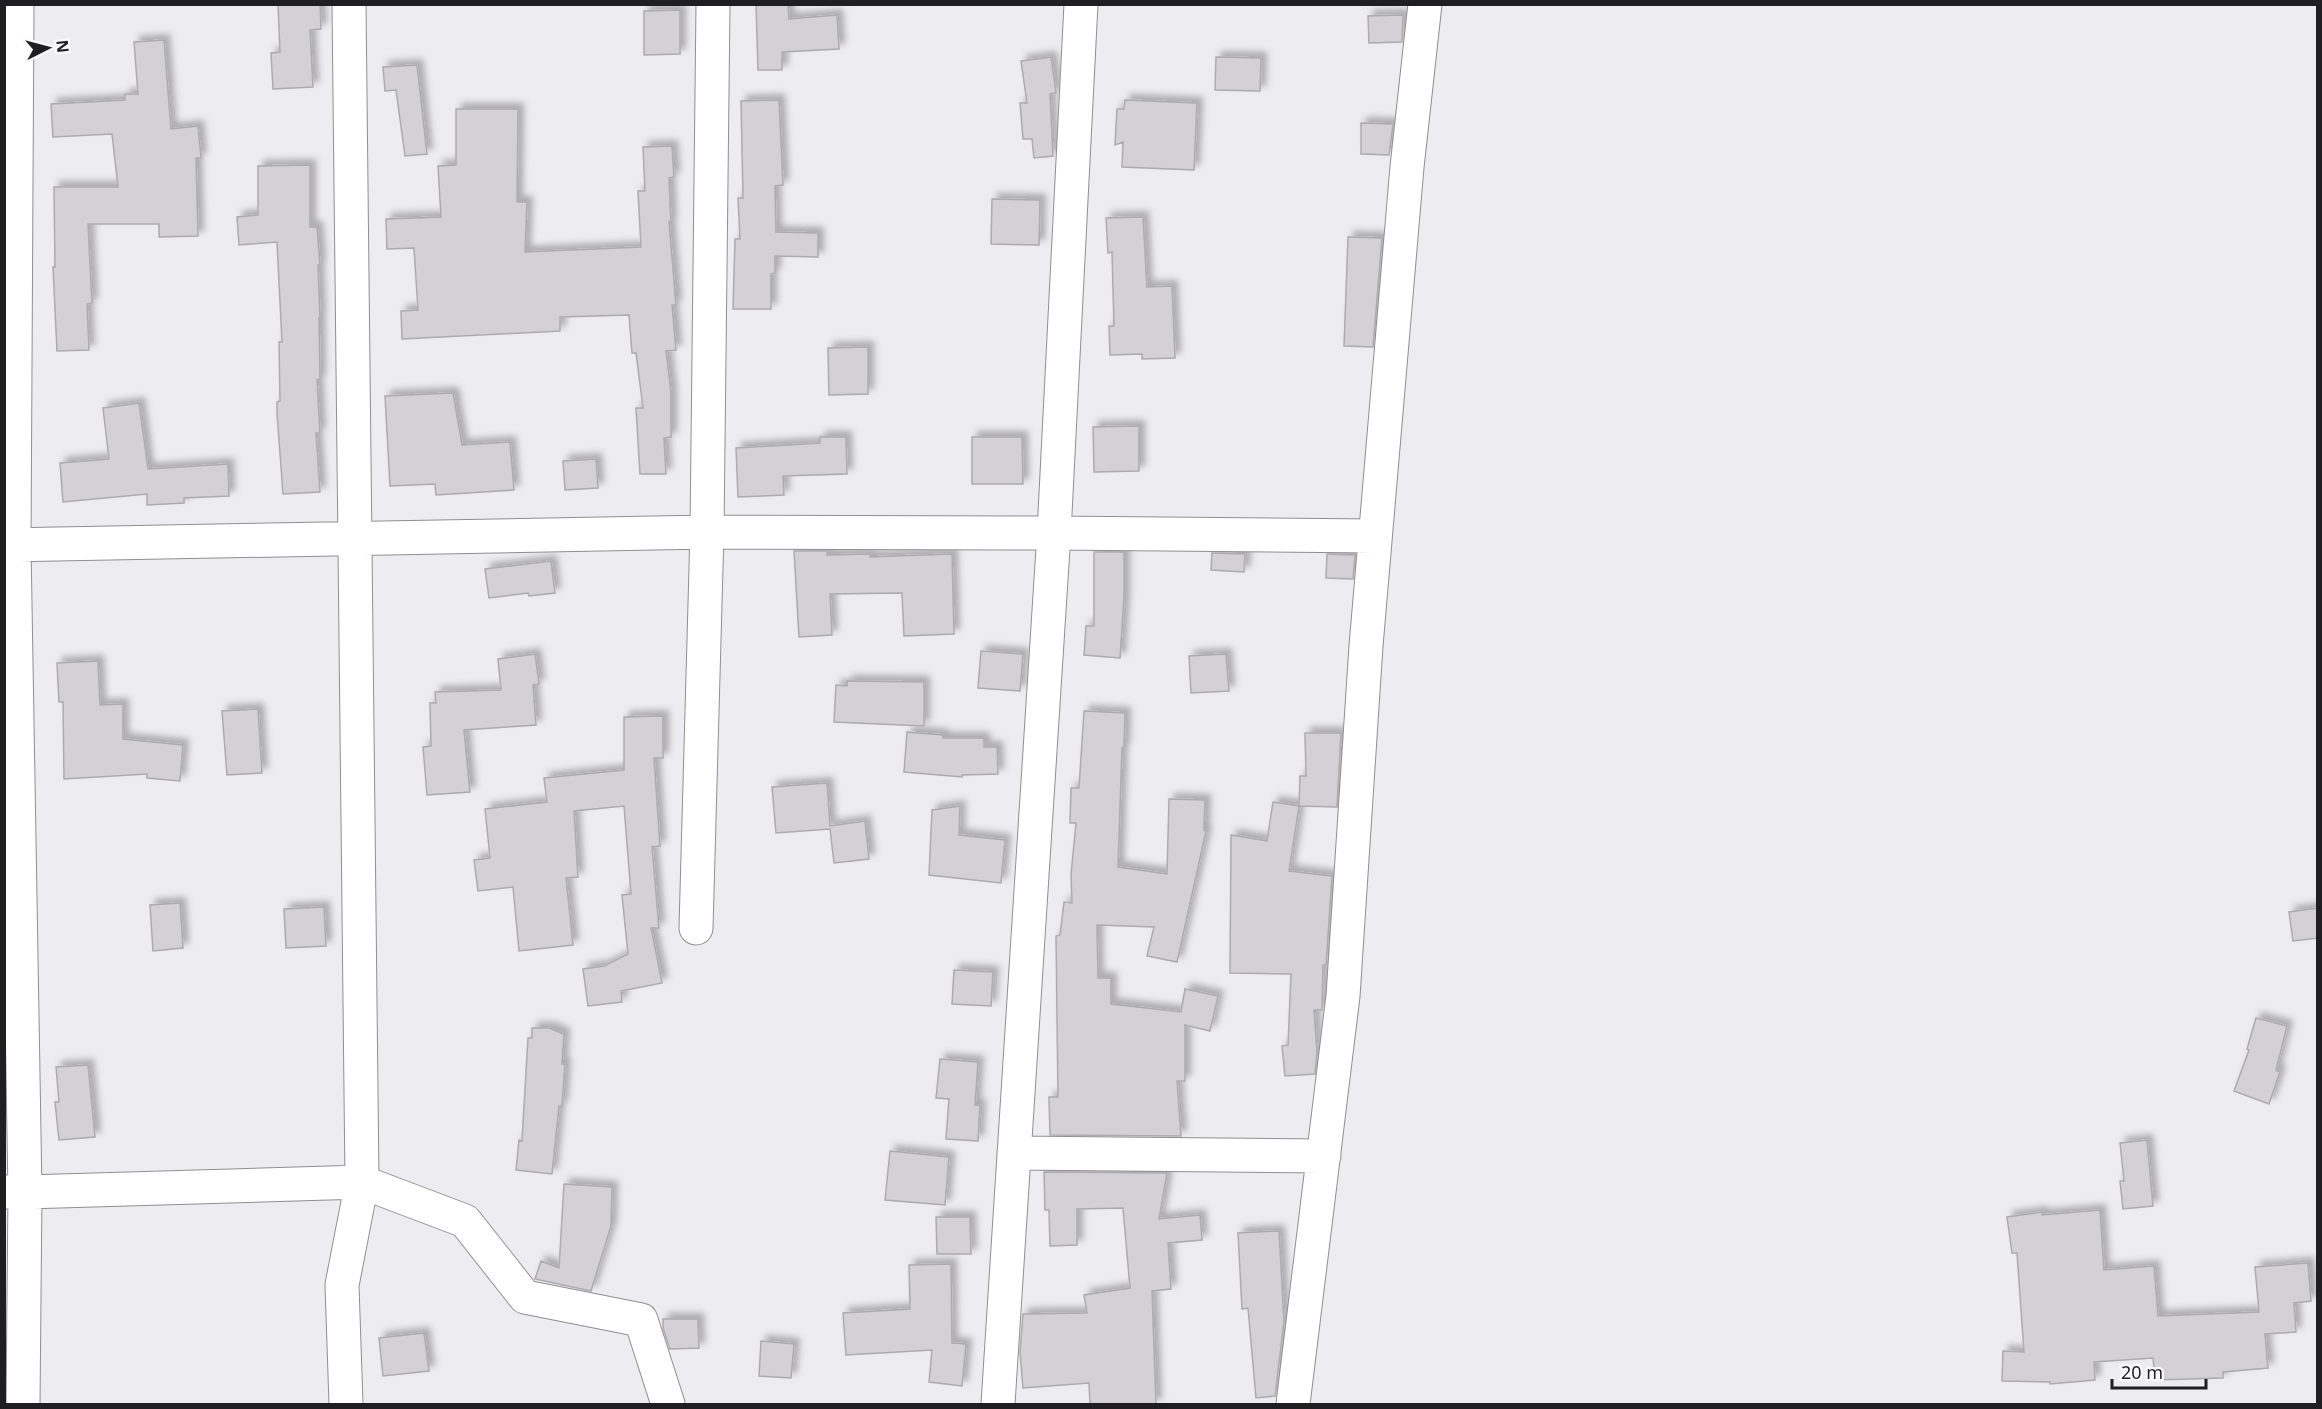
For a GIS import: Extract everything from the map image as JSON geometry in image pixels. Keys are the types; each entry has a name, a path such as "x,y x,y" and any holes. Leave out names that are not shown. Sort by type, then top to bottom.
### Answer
{"street":[{"path":"17,4 9,545 15,1192 23,1404"},
{"path":"346,1404 342,1285 363,1182 349,4"},
{"path":"696,928 707,532 713,4"},
{"path":"998,1404 1054,532 1081,4"},
{"path":"1293,1404 1343,996 1375,536 1407,167 1425,4"},
{"path":"9,545 707,532 1054,532 1375,536"},
{"path":"1014,1154 1324,1156"},
{"path":"15,1192 363,1182 465,1221 525,1297 640,1320 668,1404"}],"building":[{"path":"278,4 320,4 321,29 310,30 313,87 273,89 271,53 280,52"},
{"path":"756,4 788,4 789,19 837,15 839,49 782,52 782,70 758,70"},
{"path":"680,10 680,54 644,55 644,11"},
{"path":"1403,15 1402,42 1369,43 1368,16"},
{"path":"164,40 171,129 198,126 201,158 196,158 198,236 159,237 159,224 88,224 92,303 87,304 89,350 57,351 53,267 55,267 54,187 118,187 112,134 53,137 51,104 125,100 125,94 138,94 134,42"},
{"path":"1051,57 1056,93 1050,94 1053,156 1034,158 1032,139 1023,139 1020,103 1027,103 1021,61"},
{"path":"1216,57 1261,58 1260,91 1215,90"},
{"path":"417,65 427,154 405,156 396,90 385,91 383,67"},
{"path":"779,100 783,185 775,186 776,232 818,233 818,257 775,256 775,273 771,274 771,309 733,309 735,239 740,239 738,198 743,198 741,101"},
{"path":"1125,100 1197,103 1194,170 1122,167 1123,142 1115,145 1117,109 1124,109"},
{"path":"456,109 518,109 517,202 527,202 525,252 641,247 638,191 645,191 643,147 672,146 674,177 669,178 671,222 669,222 676,305 672,305 676,350 666,351 671,392 671,437 664,438 666,474 640,474 636,408 643,408 636,353 632,353 629,315 560,317 560,331 402,339 401,311 418,310 414,248 387,249 386,219 441,217 438,166 456,165"},
{"path":"1361,123 1393,124 1389,155 1361,154"},
{"path":"310,165 310,227 317,227 320,265 318,265 320,379 317,380 320,433 316,433 320,492 283,494 277,413 277,402 280,401 279,342 282,342 277,242 239,245 237,217 258,215 258,166"},
{"path":"992,199 1040,200 1039,245 991,244"},
{"path":"1143,217 1147,287 1172,286 1175,358 1142,359 1142,354 1110,355 1109,326 1114,326 1112,252 1108,253 1106,218"},
{"path":"1348,237 1382,238 1373,347 1344,346"},
{"path":"868,347 868,394 829,395 828,348"},
{"path":"453,393 462,445 510,442 514,490 436,495 435,484 390,486 385,396"},
{"path":"139,403 148,469 228,464 229,496 184,498 184,503 147,505 147,494 63,502 60,463 109,459 103,408"},
{"path":"1139,426 1139,471 1094,472 1093,427"},
{"path":"820,437 846,437 847,474 783,476 784,495 738,497 736,448 820,443"},
{"path":"972,437 1022,437 1023,484 972,484"},
{"path":"596,459 598,488 565,490 563,461"},
{"path":"794,551 827,551 827,555 870,554 870,557 952,554 954,634 904,636 902,593 830,594 832,635 799,637"},
{"path":"1094,552 1124,552 1120,658 1084,655 1086,626 1094,626"},
{"path":"1212,553 1245,554 1244,572 1211,570"},
{"path":"1327,554 1355,555 1353,579 1326,578"},
{"path":"551,561 555,593 529,596 528,593 489,598 485,569"},
{"path":"981,651 1023,654 1020,691 978,688"},
{"path":"535,654 539,684 533,685 536,725 464,730 470,792 427,795 423,747 431,746 430,703 436,703 435,692 501,690 498,659"},
{"path":"1226,654 1229,691 1191,693 1189,656"},
{"path":"98,661 100,705 123,704 123,739 183,745 180,781 147,778 147,774 64,779 63,702 59,702 57,663"},
{"path":"847,681 924,682 924,726 834,722 836,685 847,686"},
{"path":"258,709 262,773 227,775 222,711"},
{"path":"1084,711 1125,713 1118,867 1167,874 1169,799 1205,800 1204,830 1206,831 1177,962 1147,956 1154,927 1097,925 1098,978 1111,978 1111,1004 1181,1012 1185,989 1218,996 1210,1031 1185,1025 1185,1081 1177,1081 1181,1136 1050,1135 1049,1097 1058,1097 1056,936 1060,935 1064,902 1072,903 1071,875 1076,823 1070,823 1071,788 1079,788"},
{"path":"663,716 663,758 654,758 660,846 652,847 659,928 651,928 662,983 621,991 622,1002 588,1006 583,969 604,966 628,954 622,895 631,894 624,806 574,811 578,877 566,878 573,945 519,951 513,887 478,891 474,860 490,858 485,809 547,802 544,778 624,770 624,717"},
{"path":"907,732 943,735 943,738 984,738 984,747 997,747 998,774 962,775 962,777 904,772"},
{"path":"1305,733 1341,733 1337,807 1299,806 1300,776 1306,776"},
{"path":"827,783 830,826 865,821 869,859 834,863 830,829 776,833 772,787"},
{"path":"1273,802 1299,806 1289,871 1332,876 1326,965 1323,965 1322,1010 1314,1010 1317,1052 1315,1074 1285,1076 1282,1046 1288,1045 1291,974 1230,973 1231,835 1267,841"},
{"path":"960,806 959,835 1005,840 1001,883 929,875 932,810"},
{"path":"180,903 183,948 153,951 150,905"},
{"path":"324,907 326,946 286,948 284,909"},
{"path":"2318,908 2318,938 2293,941 2289,912"},
{"path":"954,970 993,972 991,1006 952,1004"},
{"path":"2256,1018 2287,1026 2276,1070 2280,1072 2269,1104 2234,1091 2249,1050 2247,1049"},
{"path":"532,1028 549,1028 564,1034 562,1064 565,1064 562,1106 559,1106 552,1174 516,1170 519,1140 522,1141 528,1038 532,1038"},
{"path":"940,1059 978,1062 975,1105 980,1105 978,1141 946,1139 949,1099 936,1098"},
{"path":"88,1065 95,1137 59,1140 55,1102 59,1102 56,1067"},
{"path":"2147,1140 2153,1206 2123,1209 2120,1181 2124,1181 2120,1143"},
{"path":"890,1151 949,1157 945,1205 885,1200"},
{"path":"1044,1172 1167,1173 1159,1219 1200,1215 1202,1240 1168,1243 1171,1289 1152,1291 1156,1404 1090,1404 1089,1383 1023,1388 1020,1352 1023,1314 1087,1313 1084,1295 1130,1288 1123,1208 1077,1209 1077,1245 1050,1246 1049,1210 1045,1210"},
{"path":"564,1184 612,1187 611,1226 591,1291 535,1279 541,1261 559,1268"},
{"path":"2100,1210 2104,1270 2154,1266 2158,1316 2259,1312 2255,1267 2308,1263 2311,1301 2294,1303 2296,1332 2265,1334 2268,1368 2223,1372 2223,1378 2155,1380 2153,1358 2094,1362 2095,1380 2050,1384 2050,1382 2002,1381 2003,1351 2024,1352 2017,1253 2012,1253 2007,1217 2042,1212 2042,1215"},
{"path":"936,1217 970,1217 971,1254 937,1254"},
{"path":"1279,1231 1284,1321 1275,1396 1256,1398 1248,1308 1242,1309 1238,1233"},
{"path":"951,1264 952,1343 966,1344 962,1386 929,1382 932,1350 846,1355 843,1313 910,1309 909,1265"},
{"path":"663,1319 698,1319 699,1348 670,1349 663,1328"},
{"path":"424,1333 429,1371 383,1376 379,1338"},
{"path":"761,1341 794,1344 791,1378 759,1376"}]}
